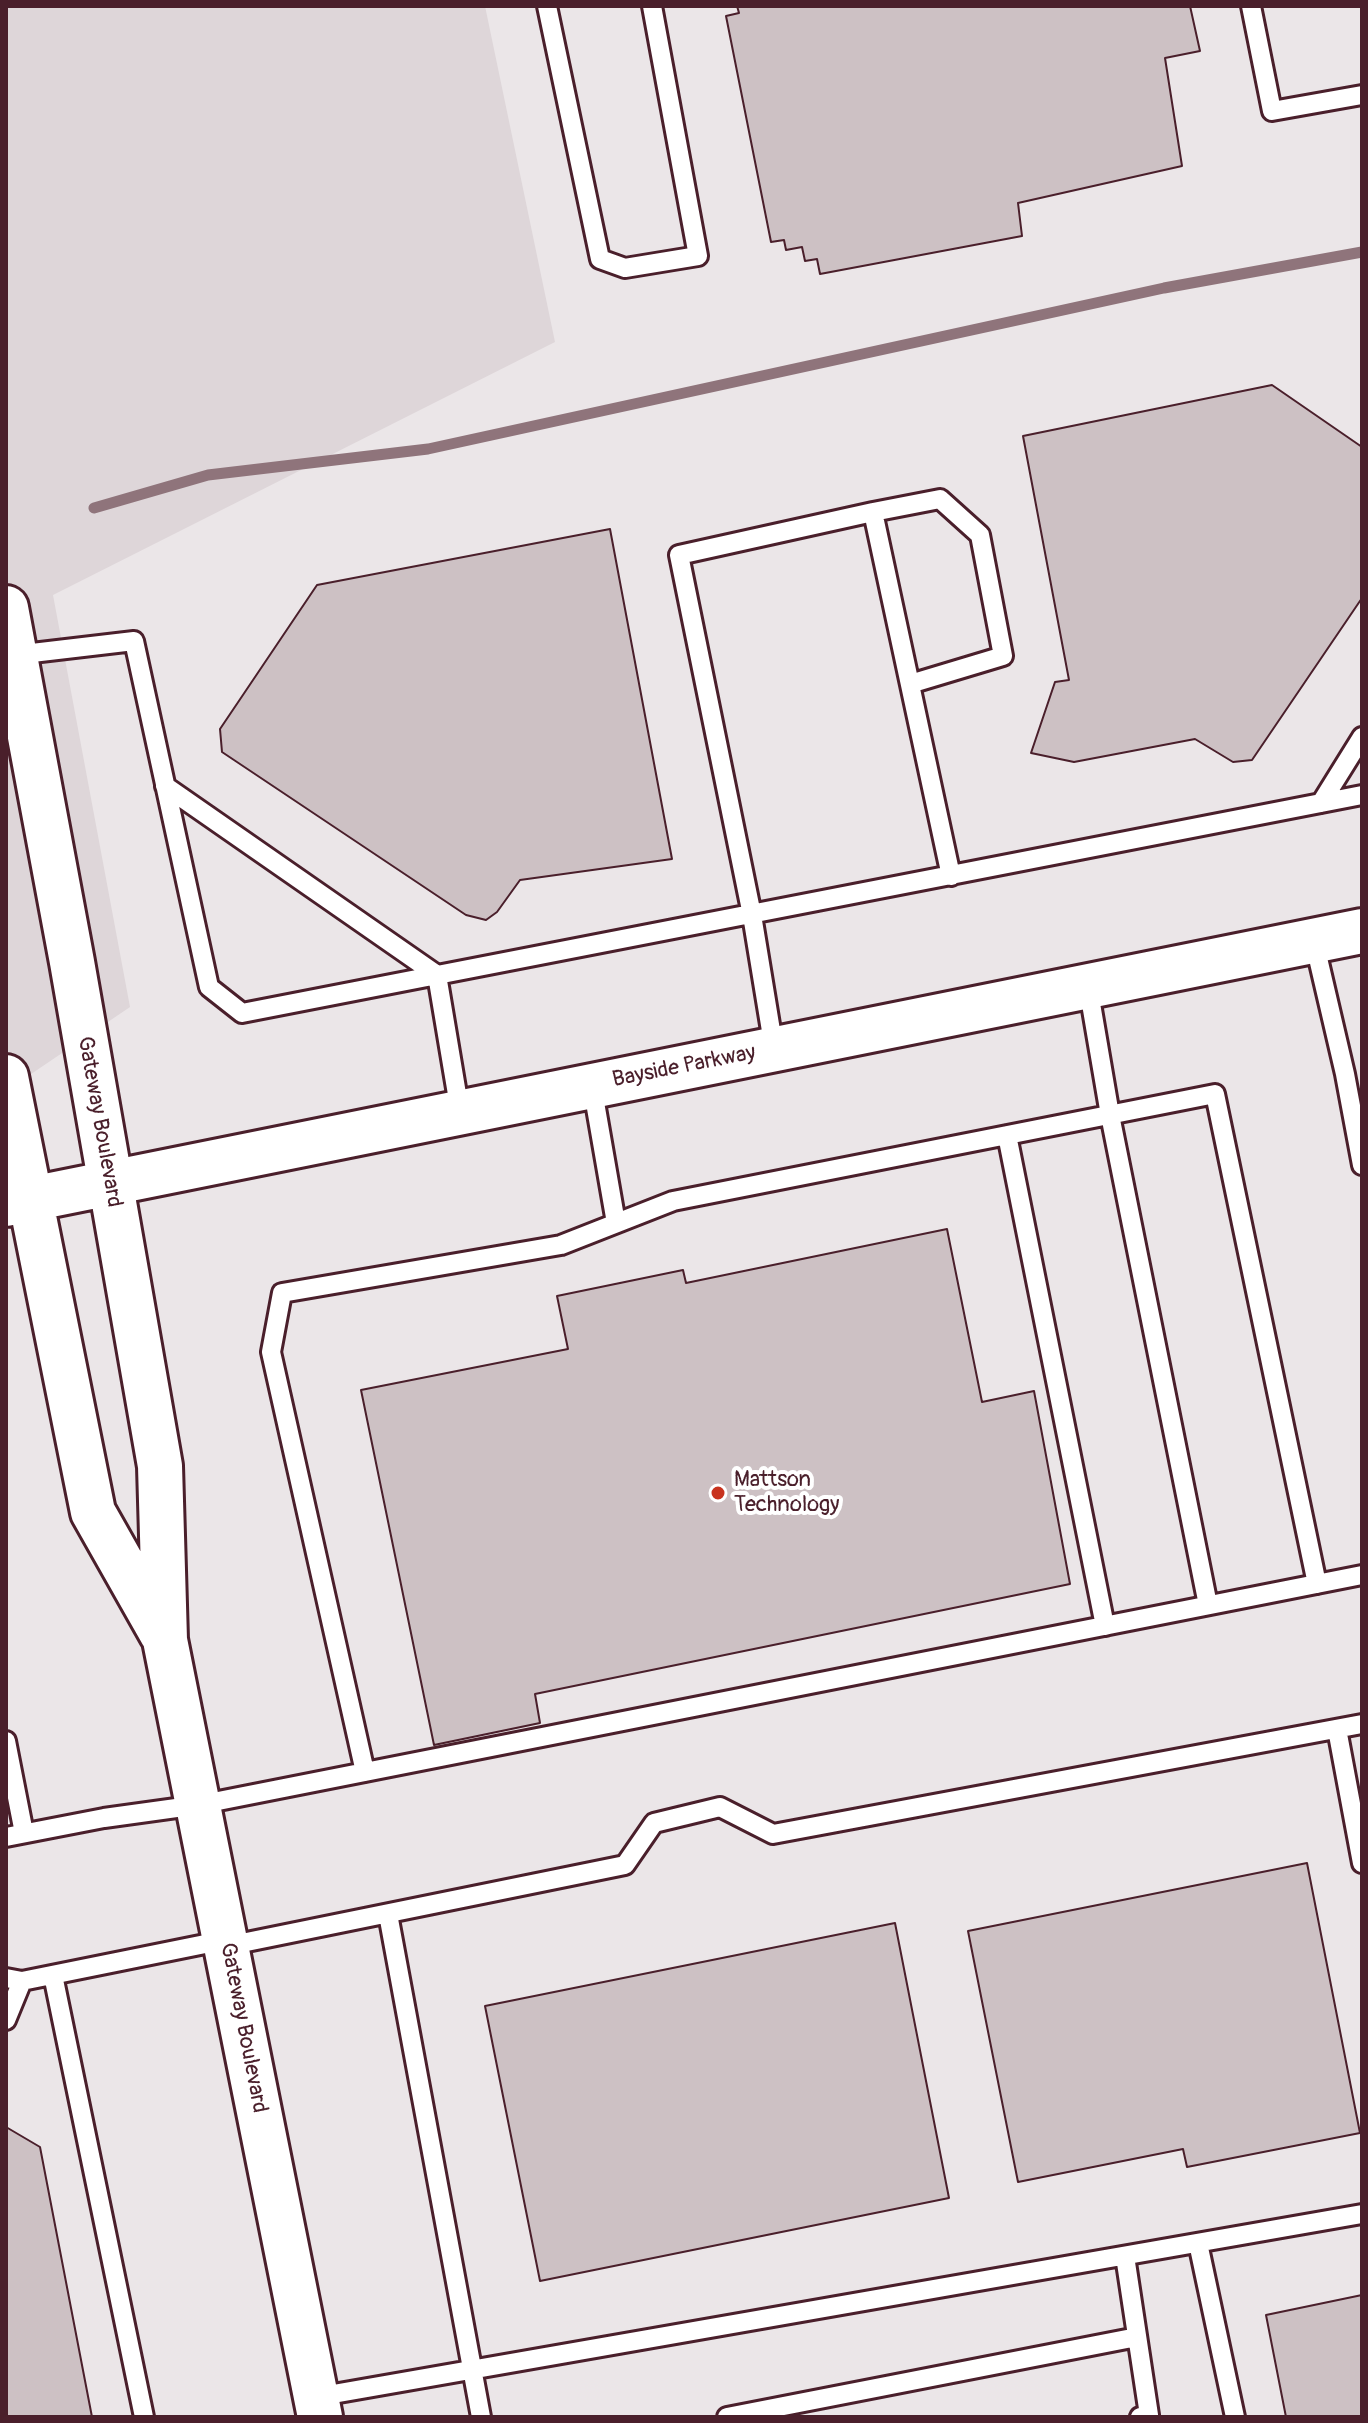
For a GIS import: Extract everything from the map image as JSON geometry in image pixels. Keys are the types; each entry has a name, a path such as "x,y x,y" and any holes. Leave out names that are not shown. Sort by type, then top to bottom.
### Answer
{"street":[{"name":"Gateway Boulevard","path":"6,608 160,1466 165,1640 318,2407"},
{"name":"Bayside Parkway","path":"19,1202 1362,931"},
{"name":"Gateway Boulevard","path":"6,1077 19,1202 93,1512 165,1640"}],"lane":[{"path":"547,6 600,259 625,268 698,256 652,6"},
{"path":"1251,6 1272,111 1362,95"},
{"path":"774,1049 752,915 679,555 940,499 980,535 1003,656 910,684"},
{"path":"873,512 951,876"},
{"path":"15,655 134,641 209,987 242,1013 1362,795"},
{"path":"1321,803 1362,737"},
{"path":"165,786 437,975 460,1112"},
{"path":"1314,941 1354,1072 1362,1165"},
{"path":"1088,986 1110,1115 1208,1605"},
{"path":"592,1085 616,1223"},
{"path":"365,1772 271,1352 282,1293 561,1245 673,1201 1007,1135 1215,1094 1317,1584"},
{"path":"1007,1135 1105,1626"},
{"path":"6,1741 15,1835 198,1805 1362,1575"},
{"path":"6,2020 14,1980 388,1914 625,1865 654,1823 720,1807 773,1834 1362,1724"},
{"path":"1337,1729 1362,1863"},
{"path":"388,1914 481,2417"},
{"path":"53,1975 144,2417"},
{"path":"318,2407 471,2370 1362,2214"},
{"path":"1198,2243 1235,2417"},
{"path":"1125,2256 1149,2415 1140,2417"},
{"path":"727,2417 1137,2337"}],"shaded area":[{"path":"6,6 1362,6 1362,2417 6,2417"},
{"path":"6,6 485,6 555,342 53,595 130,1007 6,1091"}],"building":[{"path":"737,6 1190,6 1200,51 1165,58 1182,166 1018,203 1022,236 820,274 817,259 805,261 802,247 786,250 784,240 771,242 726,16 739,13"},
{"path":"1272,385 1362,447 1362,598 1252,760 1233,762 1195,739 1074,762 1031,753 1055,682 1069,680 1023,436"},
{"path":"610,529 672,859 520,880 497,912 486,920 466,915 222,752 220,729 317,585"},
{"name":"Mattson Technology","path":"947,1229 982,1402 1034,1391 1070,1584 535,1694 540,1723 434,1745 361,1390 568,1349 557,1296 683,1270 686,1283"},
{"path":"1307,1863 1360,2133 1187,2167 1183,2149 1018,2182 968,1931"},
{"path":"895,1923 949,2198 540,2281 485,2006"},
{"path":"6,2127 40,2147 92,2417 6,2417"},
{"path":"1362,2295 1362,2417 1286,2417 1266,2315"}],"waterway":[{"path":"94,508 208,475 428,449 1164,288 1362,252"}],"place":[{"name":"Mattson Technology","path":"718,1493"}]}
